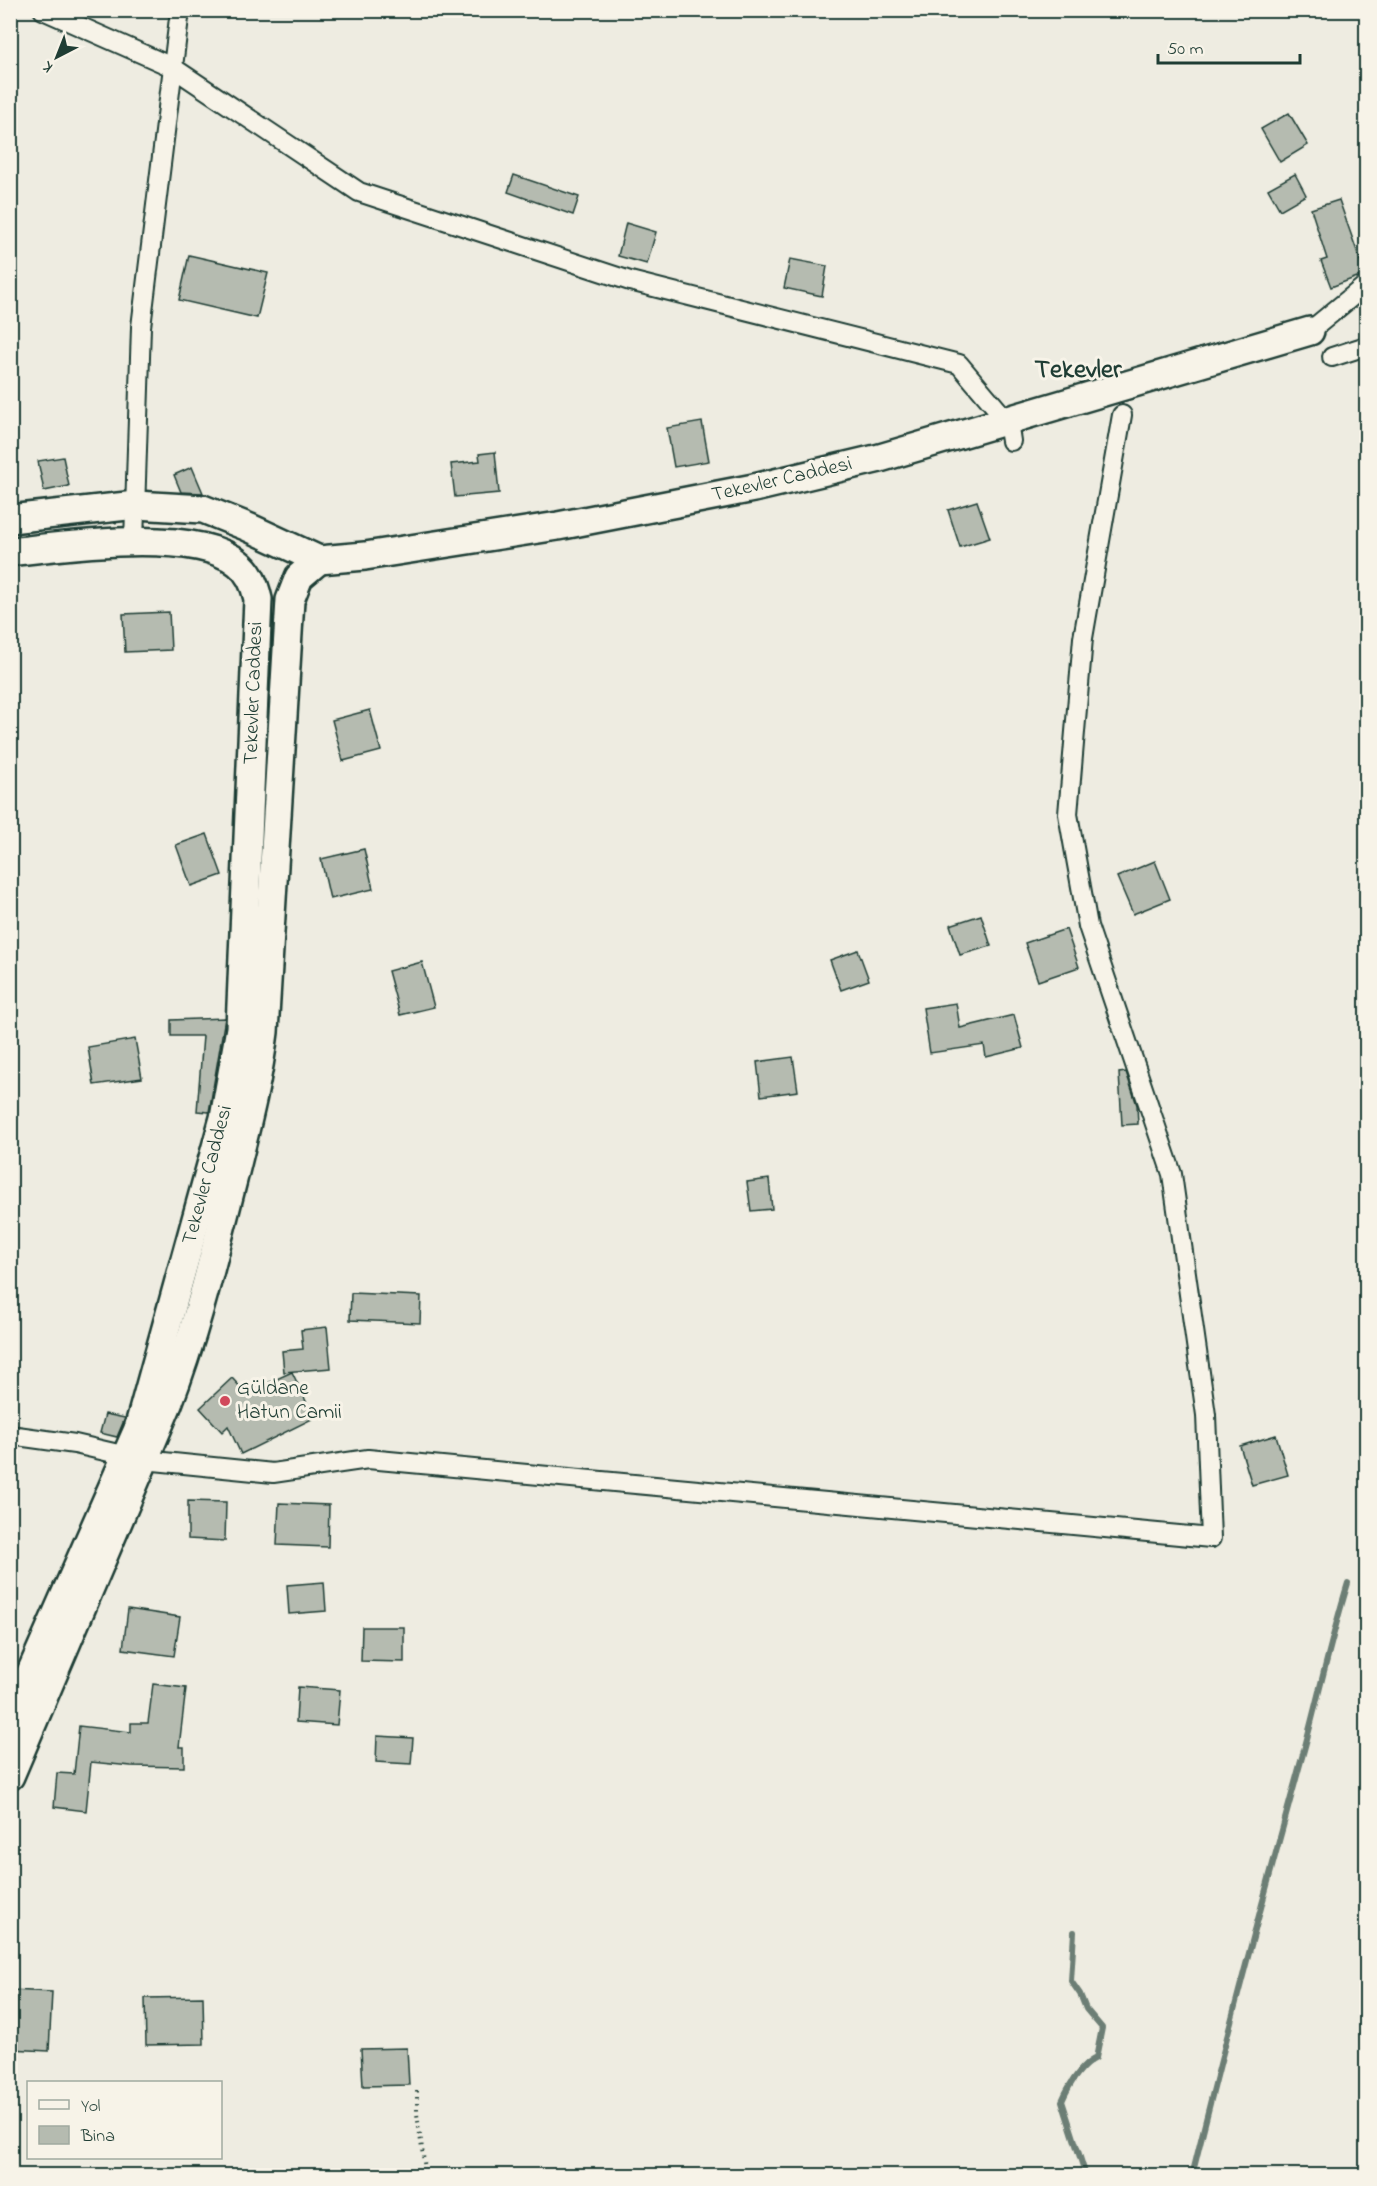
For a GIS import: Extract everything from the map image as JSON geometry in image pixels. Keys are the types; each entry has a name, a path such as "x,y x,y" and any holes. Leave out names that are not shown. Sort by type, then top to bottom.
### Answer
{"street":[{"path":"43,10 172,67 359,192 630,281 959,364 1010,432"},
{"path":"10,552 134,541 141,327 180,10"},
{"path":"1310,331 1366,285"},
{"name":"Tekevler Caddesi","path":"319,560 365,556 558,526 1010,432 1310,331"},
{"path":"1332,357 1366,346"},
{"path":"10,1435 75,1444 135,1458 273,1473 368,1459 1211,1538 1206,1415 1172,1174 1088,926 1068,814 1083,638 1122,415"},
{"path":"10,519 136,505 203,509 248,526 319,560 299,577 290,600 260,1065 216,1250 181,1371 135,1458 10,1776"},
{"name":"Tekevler Caddesi","path":"10,1720 135,1458 153,1381 224,1118 240,1016 258,599 246,571 229,557 192,546 134,541"}],"path":[{"path":"417,2091 417,2114 426,2175"}],"building":[{"path":"1289,113 1308,145 1280,162 1261,129"},
{"path":"1295,174 1306,195 1280,210 1268,189"},
{"path":"514,175 579,197 573,215 508,192"},
{"path":"1339,200 1365,274 1331,287 1321,261 1327,259 1311,209"},
{"path":"626,223 656,232 647,264 618,256"},
{"path":"189,255 268,273 257,318 179,300"},
{"path":"790,259 827,266 822,296 784,288"},
{"path":"702,422 709,461 674,467 667,428"},
{"path":"495,452 499,493 455,497 451,464 480,461 479,454"},
{"path":"63,457 69,486 44,491 38,461"},
{"path":"192,467 203,493 181,492 174,475"},
{"path":"977,501 990,538 960,547 948,510"},
{"path":"169,612 171,650 125,652 123,614"},
{"path":"370,710 381,751 343,761 332,720"},
{"path":"207,834 222,875 191,886 176,845"},
{"path":"364,849 373,889 330,899 321,859"},
{"path":"1155,861 1170,899 1133,914 1117,877"},
{"path":"981,915 991,946 960,955 950,925"},
{"path":"1066,929 1079,967 1038,981 1025,943"},
{"path":"858,950 869,980 841,990 830,960"},
{"path":"422,962 434,1007 400,1015 388,971"},
{"path":"956,1003 960,1028 1014,1015 1023,1048 986,1057 984,1045 930,1053 923,1008"},
{"path":"225,1018 209,1112 197,1111 203,1036 171,1036 171,1020"},
{"path":"135,1039 142,1078 94,1085 88,1047"},
{"path":"793,1057 798,1091 761,1096 757,1062"},
{"path":"1126,1072 1137,1105 1138,1124 1122,1125 1119,1073"},
{"path":"769,1179 772,1209 751,1211 747,1182"},
{"path":"351,1293 421,1296 420,1323 350,1320"},
{"path":"327,1327 331,1368 284,1372 282,1351 303,1349 301,1330"},
{"path":"292,1372 314,1418 241,1454 228,1426 222,1432 200,1408 232,1378 246,1393"},
{"path":"105,1414 125,1418 117,1437 100,1433"},
{"path":"1276,1435 1288,1475 1252,1485 1240,1446"},
{"path":"188,1501 226,1502 225,1541 188,1539"},
{"path":"279,1503 329,1505 328,1547 277,1545"},
{"path":"324,1582 326,1611 289,1614 287,1585"},
{"path":"128,1609 180,1617 174,1656 123,1649"},
{"path":"362,1627 404,1627 404,1662 361,1661"},
{"path":"153,1684 186,1688 179,1747 184,1747 184,1767 131,1766 91,1762 86,1811 54,1807 57,1773 74,1774 79,1726 131,1732 131,1723 148,1723"},
{"path":"298,1687 340,1690 337,1725 296,1722"},
{"path":"377,1736 413,1738 411,1764 376,1762"},
{"path":"10,1990 52,1992 49,2051 10,2049"},
{"path":"203,1997 204,2044 146,2045 145,1998"},
{"path":"407,2048 409,2085 363,2086 361,2049"}],"waterway":[{"path":"1192,2176 1246,1962 1348,1583"},
{"path":"1074,1932 1071,1981 1086,2009 1102,2028 1096,2058 1076,2076 1062,2101 1086,2176"}],"place":[{"name":"Güldane Hatun Camii","path":"225,1401"}],"district":[{"name":"Tekevler","path":"1078,370"}]}
